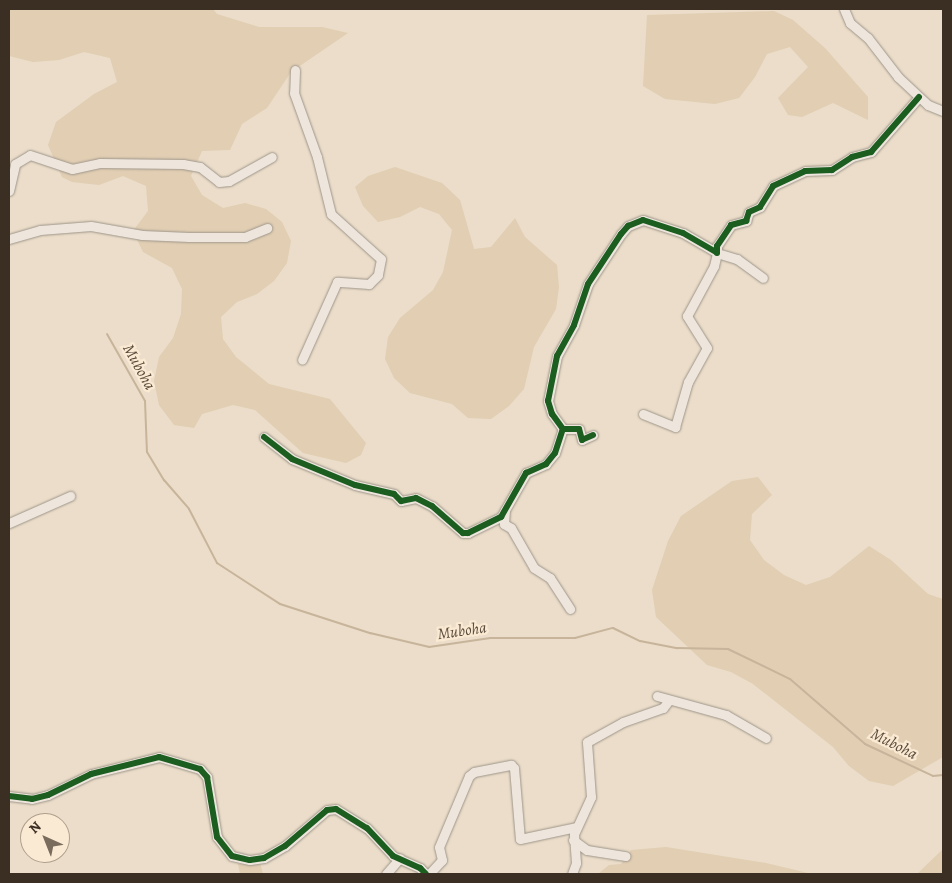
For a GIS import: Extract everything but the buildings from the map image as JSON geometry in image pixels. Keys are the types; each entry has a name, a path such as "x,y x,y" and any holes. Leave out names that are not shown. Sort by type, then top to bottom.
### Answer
{"street":[{"path":"844,9 850,23 868,38 919,97 943,111"},
{"path":"294,70 294,93 317,157 331,214 381,259 378,275 368,284 337,282 302,360"},
{"path":"643,414 675,427 688,382 707,348 687,316 714,266 717,246 731,225 746,221 749,212 760,207 773,186 806,171 832,170 852,157 871,152 919,97"},
{"path":"9,191 15,164 30,155 72,169 100,163 183,164 200,167 219,182 229,181 272,158"},
{"path":"563,429 552,414 548,401 556,356 574,325 588,284 620,234 628,226 643,220 683,233 717,253 737,259 763,278"},
{"path":"9,239 40,230 91,226 142,235 189,237 245,237 267,228"},
{"path":"563,429 578,429 582,440 593,435"},
{"path":"264,436 292,459 355,485 394,494 401,501 416,498 432,506 463,533 500,517 526,473 546,464 555,453 563,429"},
{"path":"9,523 70,496"},
{"path":"506,505 504,524 511,528 534,568 550,578 570,610"},
{"path":"656,696 726,715 766,738"},
{"path":"572,874 576,863 573,840 576,827 591,797 587,742 623,722 663,708 669,700"},
{"path":"9,796 32,799 48,796 91,774 159,756 200,769 207,777 217,837 232,856 250,860 264,858 285,846 327,810 336,808 367,828 393,856 400,858 427,874 442,860 439,848 469,776 474,772 511,765 514,768 520,839 576,827"},
{"path":"573,840 587,850 626,856"},
{"path":"386,874 400,858"}],"shaded area":[{"path":"9,9 213,9 217,14 259,27 322,27 348,33 291,72 267,108 242,124 230,150 202,151 191,176 202,195 223,208 245,203 266,209 282,222 291,241 287,263 274,281 257,294 237,302 221,317 223,339 236,357 269,384 330,399 366,443 361,455 346,463 303,453 255,410 233,405 202,414 194,428 174,425 159,405 154,381 159,357 173,338 181,314 182,289 172,268 143,252 133,231 148,211 146,186 123,176 99,185 72,182 62,177 48,145 56,122 94,94 117,82 110,58 84,52 59,60 33,62 9,56"},
{"path":"774,11 793,20 825,48 868,97 868,120 833,103 802,117 788,115 778,98 808,67 790,47 767,54 755,77 739,98 715,104 665,99 643,86 647,15"},
{"path":"395,167 442,183 460,200 474,249 491,247 515,218 525,237 557,265 559,287 556,309 534,347 524,389 509,406 491,419 468,418 452,404 410,393 394,378 385,359 388,337 400,318 433,290 443,272 452,230 439,214 420,207 400,217 378,222 363,206 355,187 368,176"},
{"path":"758,477 772,495 752,514 750,540 764,560 784,575 806,585 830,577 869,546 891,560 928,594 943,599 943,757 893,786 869,781 849,766 833,747 753,684 731,672 707,665 656,617 652,590 668,541 681,516 732,481"},
{"path":"666,847 766,863 812,874 598,874 609,865 621,864 631,850"},
{"path":"943,849 943,874 917,874"},
{"path":"260,863 263,874 240,874 238,864"}],"waterway":[{"name":"Muboha","path":"107,334 145,401 147,452 164,480 189,509 217,563 280,604 370,633 429,647 490,638 575,638 613,628 640,641 677,648 728,649 790,679 865,744 933,776 943,775"}],"cycle path":[{"path":"593,435 582,440 579,429 563,429 552,414 548,401 557,356 574,325 588,284 628,226 643,220 683,233 717,253 717,246 731,225 746,221 749,212 760,207 773,186 805,171 832,170 852,157 871,152 919,97"},
{"path":"264,437 292,459 355,485 394,494 401,501 416,498 432,506 463,533 468,533 501,517 526,473 546,464 555,453 563,429"},
{"path":"9,796 32,799 48,795 91,774 159,757 200,769 207,777 217,837 232,856 250,860 264,858 285,846 327,810 336,809 367,828 393,856 420,868 426,874"}]}
